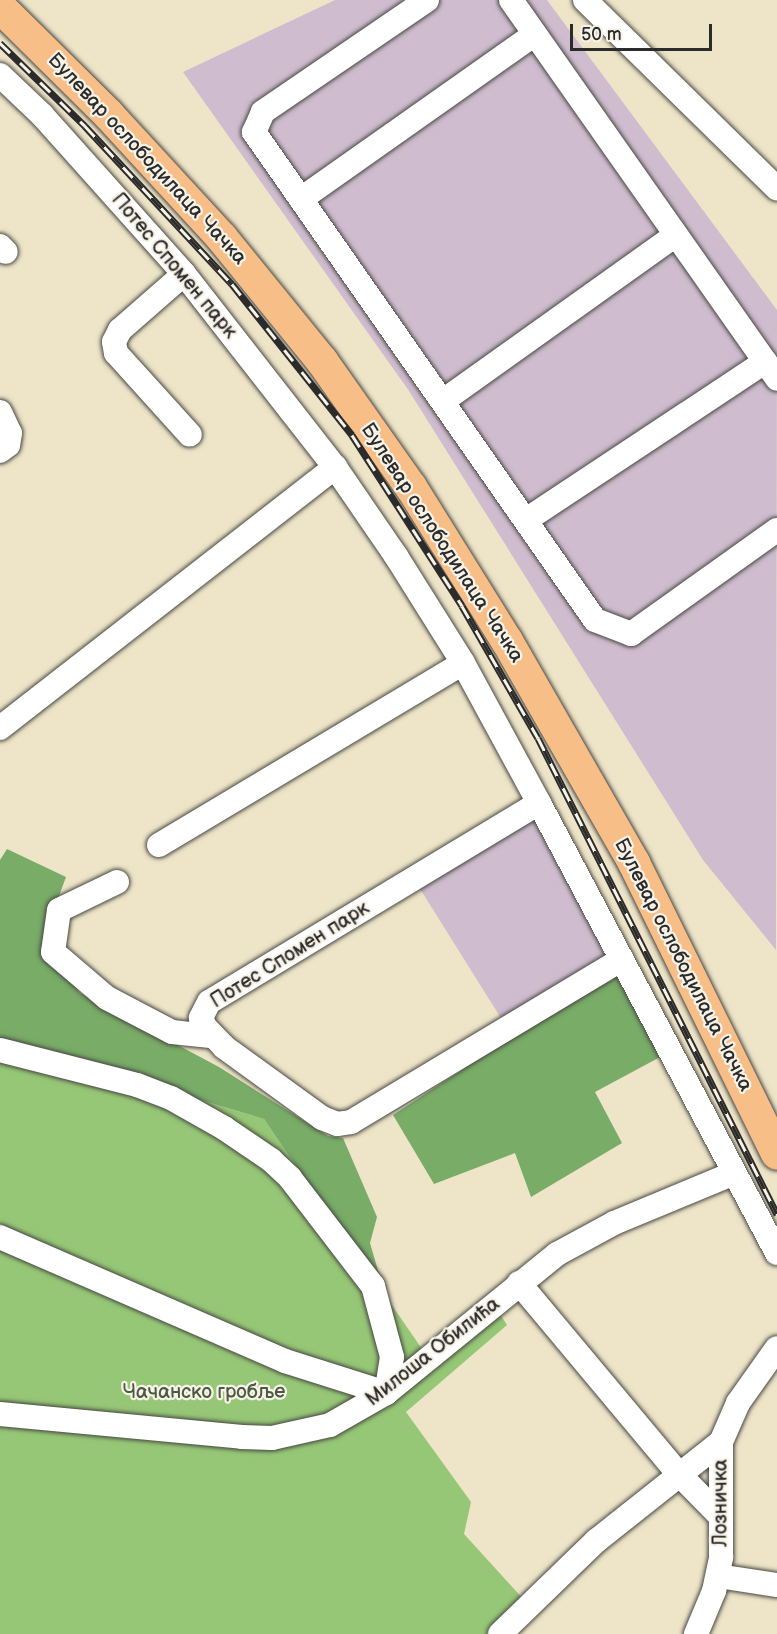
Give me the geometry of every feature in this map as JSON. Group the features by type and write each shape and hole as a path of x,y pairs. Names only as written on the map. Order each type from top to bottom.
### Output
{"main road":[{"name":"Булевар ослободилаца Чачка","path":"0,8 117,123 235,252 316,353 411,487 507,641 634,863 777,1154"}],"street":[{"path":"427,0 263,112 254,132 595,620 632,634 777,530"},
{"path":"511,0 771,370 526,520"},
{"path":"585,0 777,189"},
{"path":"301,199 534,34"},
{"name":"Потес Спомен парк","path":"0,75 42,116 184,274 335,467 463,663 622,958 732,1174"},
{"path":"443,401 676,235"},
{"path":"184,274 120,330 114,342 116,353 190,435"},
{"path":"0,412 10,433 8,445 0,451"},
{"path":"0,728 335,467"},
{"path":"159,845 463,663"},
{"name":"Потес Спомен парк","path":"539,802 209,1002 201,1018 212,1036 322,1118 337,1124 351,1122 622,958"},
{"path":"117,882 59,910 53,952 107,998 172,1032 212,1036"},
{"path":"0,1050 137,1085 171,1098 224,1128 270,1160 290,1178 373,1286 392,1357 386,1393 285,1361 0,1237"},
{"path":"732,1174 777,1253"},
{"name":"Милоша Обилића","path":"0,1414 272,1438 330,1425 386,1393 519,1283 581,1239 732,1174"},
{"path":"519,1283 678,1473 720,1516"},
{"name":"Лозничка","path":"696,1634 718,1576 722,1442 738,1402 777,1348"},
{"path":"500,1634 560,1574 678,1473 722,1442"},
{"path":"718,1576 777,1585"}],"shaded area":[{"path":"335,0 547,0 777,310 776,950 703,860 409,391 183,72"},
{"path":"522,819 537,821 612,955 504,1023 417,884"}],"green space":[{"path":"7,849 66,877 42,942 80,993 219,1067 328,1136 343,1138 377,1217 370,1243 386,1298 264,1119 0,1040 0,860"},
{"path":"615,970 662,1056 595,1092 622,1143 531,1197 515,1153 434,1184 393,1115"},
{"name":"Чачанско гробље","path":"0,1040 264,1119 433,1365 500,1314 507,1325 406,1412 471,1502 464,1534 525,1601 493,1634 0,1634"}],"railway":[{"path":"0,43 85,126 232,284 352,435 462,606 538,738 777,1214"}]}
